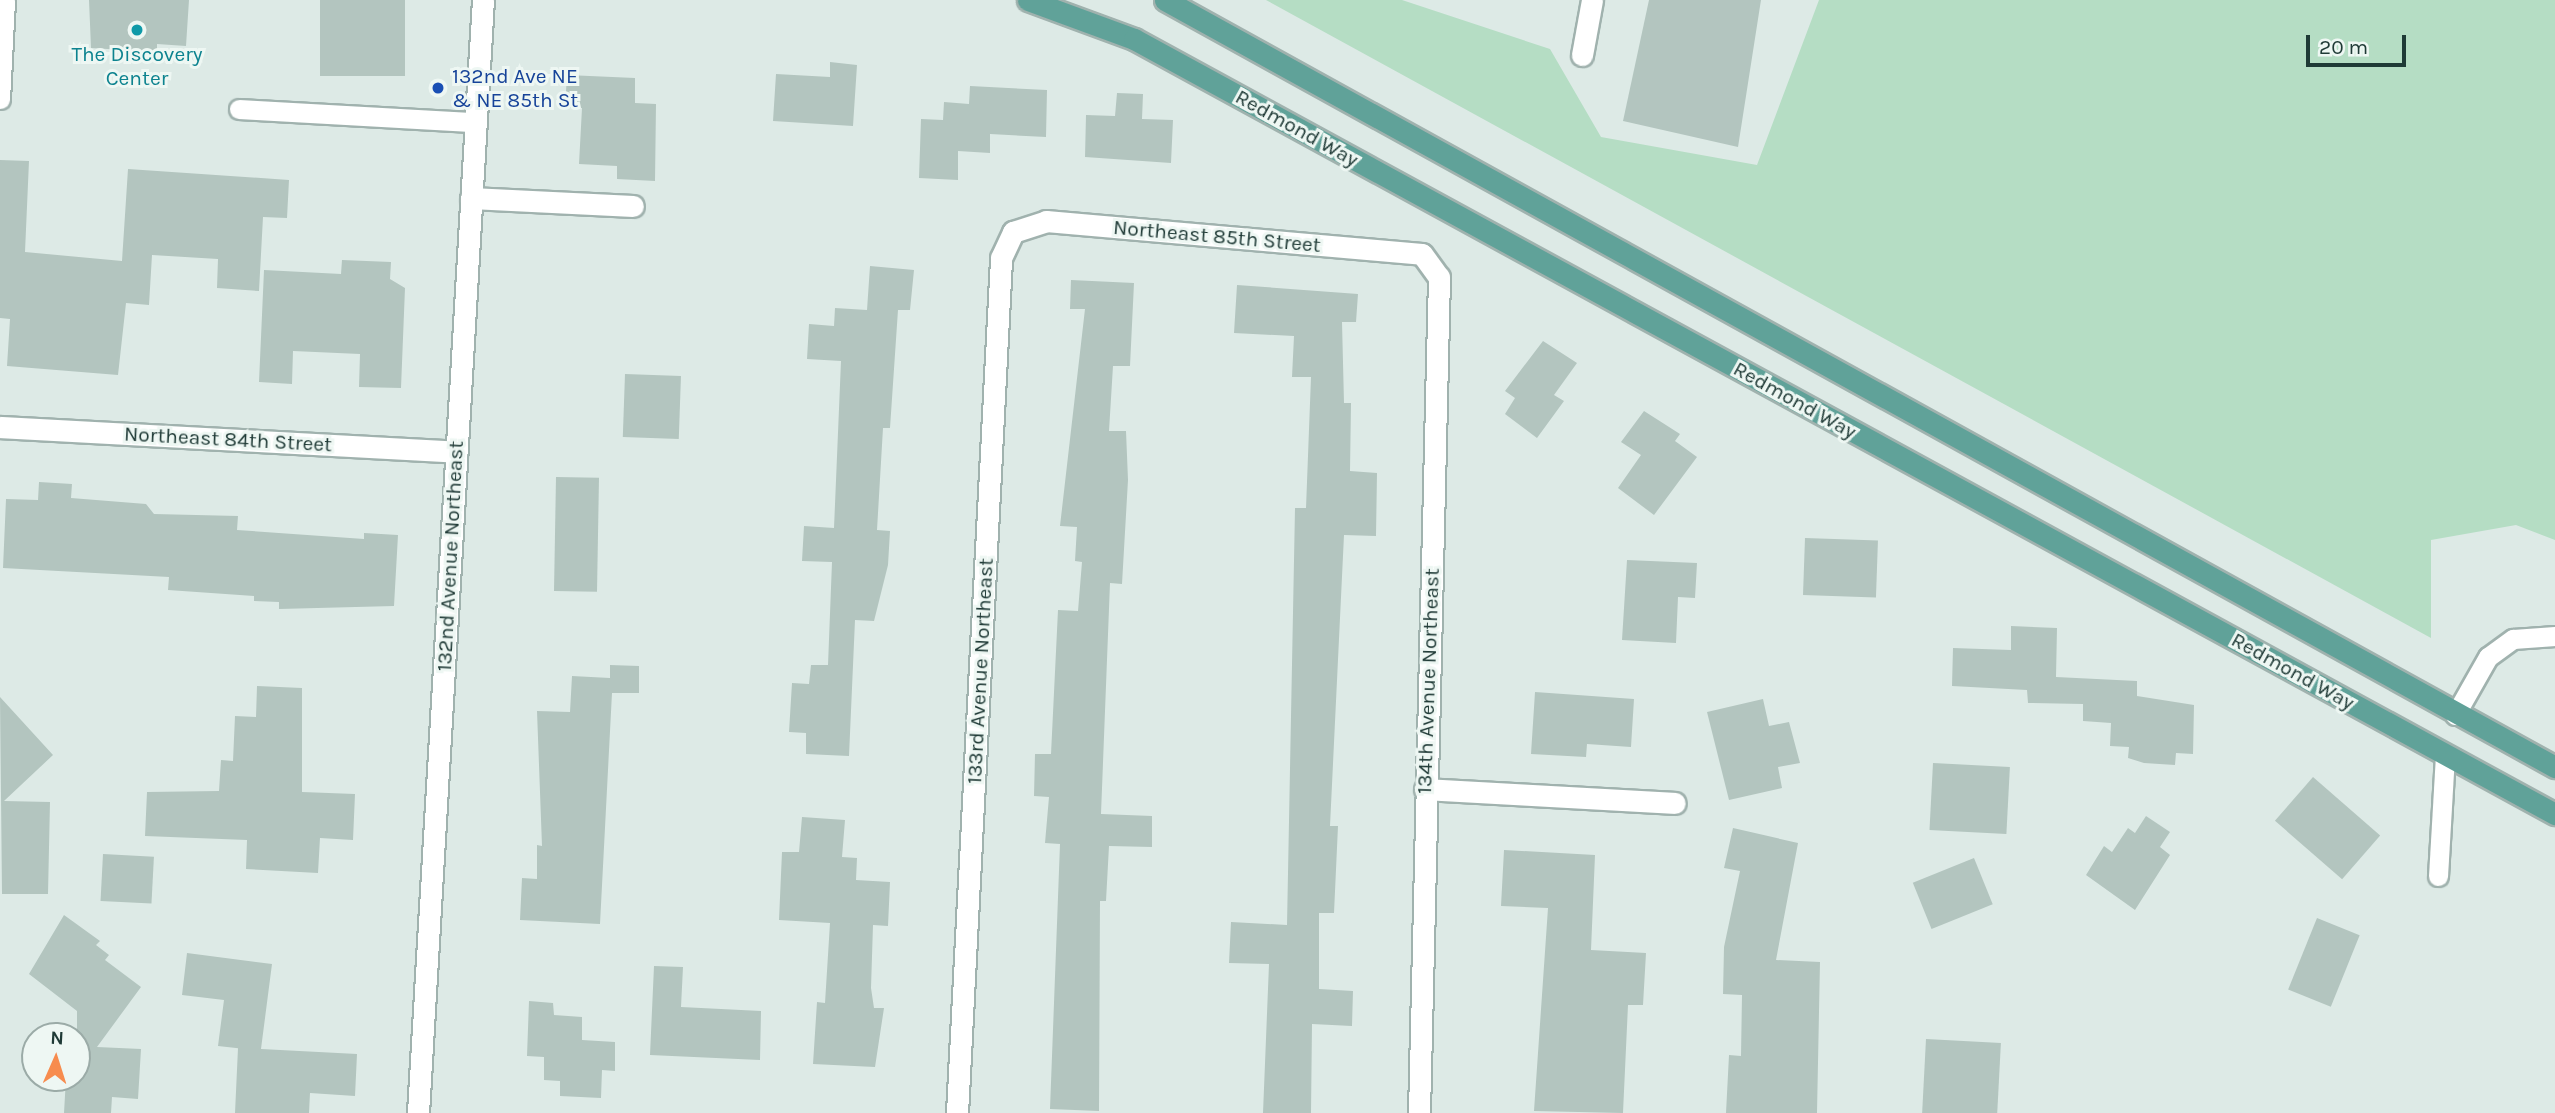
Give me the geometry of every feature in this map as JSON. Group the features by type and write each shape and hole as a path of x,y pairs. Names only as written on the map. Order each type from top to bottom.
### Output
{"main road":[{"name":"Redmond Way","path":"1028,0 1134,39 2555,814"},
{"name":"Redmond Way","path":"1165,0 2455,715 2555,767"}],"street":[{"name":"132nd Avenue Northeast","path":"418,1113 483,0"},
{"path":"1582,55 1592,0"},
{"path":"471,198 633,206"},
{"name":"Northeast 85th Street","path":"1013,232 1046,221 1422,254"},
{"name":"133rd Avenue Northeast","path":"957,1113 1001,258 1013,232"},
{"name":"134th Avenue Northeast","path":"1419,1113 1424,789 1439,277 1422,254"},
{"name":"Northeast 84th Street","path":"0,427 456,452"},
{"path":"1424,789 1675,803"}],"lane":[{"path":"0,99 5,0"},
{"path":"239,109 475,122"},
{"path":"2455,715 2488,657 2514,639 2555,636"},
{"path":"2438,876 2445,755"}],"green space":[{"path":"1266,0 1402,0 1550,49 1601,137 1757,165 1819,0 2555,0 2555,540 2516,525 2431,540 2431,638"}],"building":[{"name":"The Discovery Center","path":"89,0 189,0 186,46 157,44 157,52 91,48"},
{"path":"320,0 405,0 405,76 320,76"},
{"path":"1649,0 1761,0 1738,147 1623,121"},
{"path":"830,62 857,65 853,126 773,121 776,74 830,77"},
{"path":"567,75 635,78 635,103 656,104 655,181 617,179 617,166 579,164 582,108 565,108"},
{"path":"970,86 1047,90 1046,137 990,134 990,153 958,151 958,180 919,178 921,119 943,120 944,102 969,104"},
{"path":"1117,93 1143,94 1142,119 1173,120 1171,163 1085,157 1086,115 1115,116"},
{"path":"0,160 29,161 25,252 122,261 128,169 289,180 287,218 263,217 259,291 217,288 218,259 152,255 149,305 126,303 118,375 7,366 10,319 0,318"},
{"path":"342,260 391,262 390,279 405,288 401,388 359,387 360,354 293,351 292,384 259,382 264,270 341,274"},
{"path":"870,266 914,270 910,310 898,310 890,428 883,428 877,530 890,531 888,565 874,621 855,620 849,756 806,754 806,733 789,732 792,683 809,684 811,665 828,665 832,562 802,561 804,526 834,528 841,361 807,359 809,324 834,326 835,308 867,310"},
{"path":"1071,280 1134,283 1130,366 1113,366 1109,431 1126,431 1128,480 1122,584 1110,583 1101,814 1152,816 1152,847 1109,846 1106,901 1100,901 1099,1111 1050,1109 1060,844 1045,843 1049,797 1034,796 1035,754 1051,754 1058,610 1078,611 1082,562 1075,561 1077,527 1060,526 1085,309 1070,309"},
{"path":"1237,285 1358,294 1356,322 1342,322 1344,403 1351,403 1350,471 1377,473 1376,536 1344,535 1330,826 1338,826 1334,913 1319,913 1319,989 1353,991 1352,1026 1312,1024 1311,1113 1263,1113 1269,964 1229,963 1231,922 1287,925 1295,508 1306,508 1311,377 1292,377 1294,336 1234,333"},
{"path":"1543,341 1577,363 1554,395 1564,401 1537,438 1505,414 1515,398 1505,391"},
{"path":"625,374 681,376 679,439 623,437"},
{"path":"1644,411 1680,434 1675,441 1697,457 1654,515 1618,488 1641,455 1621,442"},
{"path":"556,477 599,478 597,592 554,591"},
{"path":"39,482 72,484 71,498 146,504 154,514 238,516 237,530 364,539 364,533 398,535 394,606 279,609 279,602 254,601 254,596 168,590 169,577 3,568 6,499 38,500"},
{"path":"1805,538 1878,541 1876,598 1803,595"},
{"path":"1627,560 1697,563 1695,598 1678,597 1676,643 1622,640"},
{"path":"2011,626 2057,628 2056,677 2137,681 2137,696 2194,705 2193,754 2176,753 2175,765 2144,763 2128,758 2129,747 2110,746 2111,723 2083,721 2083,704 2028,703 2027,690 1952,686 1953,648 2011,650"},
{"path":"610,665 639,666 639,693 612,693 600,924 520,920 522,878 537,879 537,845 542,846 537,711 570,712 572,676 610,678"},
{"path":"257,686 302,688 302,792 355,794 353,840 320,838 318,873 246,869 247,840 145,836 147,792 219,791 221,760 233,761 235,716 256,717"},
{"path":"1535,692 1634,699 1631,747 1587,744 1586,757 1531,754"},
{"path":"0,697 53,755 4,801 50,802 48,894 2,894"},
{"path":"1763,699 1769,726 1789,722 1800,763 1778,767 1782,788 1729,800 1707,712"},
{"path":"1933,763 2010,767 2006,834 1929,830"},
{"path":"2313,777 2380,835 2342,879 2275,821"},
{"path":"2146,816 2170,832 2160,847 2170,855 2135,910 2086,875 2104,846 2112,852 2128,828 2135,833"},
{"path":"802,817 845,820 842,857 857,858 856,880 890,882 888,926 873,925 871,988 874,1008 884,1008 875,1067 813,1064 817,1002 825,1003 830,923 779,920 782,852 799,852"},
{"path":"1733,828 1798,843 1776,960 1820,962 1817,1113 1726,1113 1729,1055 1741,1056 1742,995 1723,994 1724,947 1740,871 1724,868"},
{"path":"1504,850 1595,855 1591,950 1646,953 1643,1005 1628,1005 1623,1113 1534,1111 1548,908 1501,906"},
{"path":"103,854 154,857 151,904 101,901"},
{"path":"1974,858 1993,904 1932,929 1913,883"},
{"path":"64,915 100,941 96,945 109,955 105,960 141,987 97,1047 141,1049 138,1099 112,1097 111,1113 64,1113 65,1092 91,1092 91,1022 77,1022 77,1011 29,974"},
{"path":"2317,918 2360,935 2331,1007 2288,989"},
{"path":"187,953 272,964 261,1049 357,1054 355,1096 310,1093 309,1113 235,1113 238,1048 218,1046 224,1000 182,995"},
{"path":"654,966 683,967 681,1007 761,1011 760,1060 650,1055"},
{"path":"529,1001 553,1003 554,1015 582,1017 582,1040 615,1042 615,1071 602,1070 601,1098 560,1096 560,1081 544,1080 544,1057 527,1056"},
{"path":"1926,1039 2001,1043 1997,1113 1922,1113"}],"place":[{"name":"The Discovery Center","path":"137,30"},
{"name":"132nd Ave NE & NE 85th St","path":"438,88"}]}
